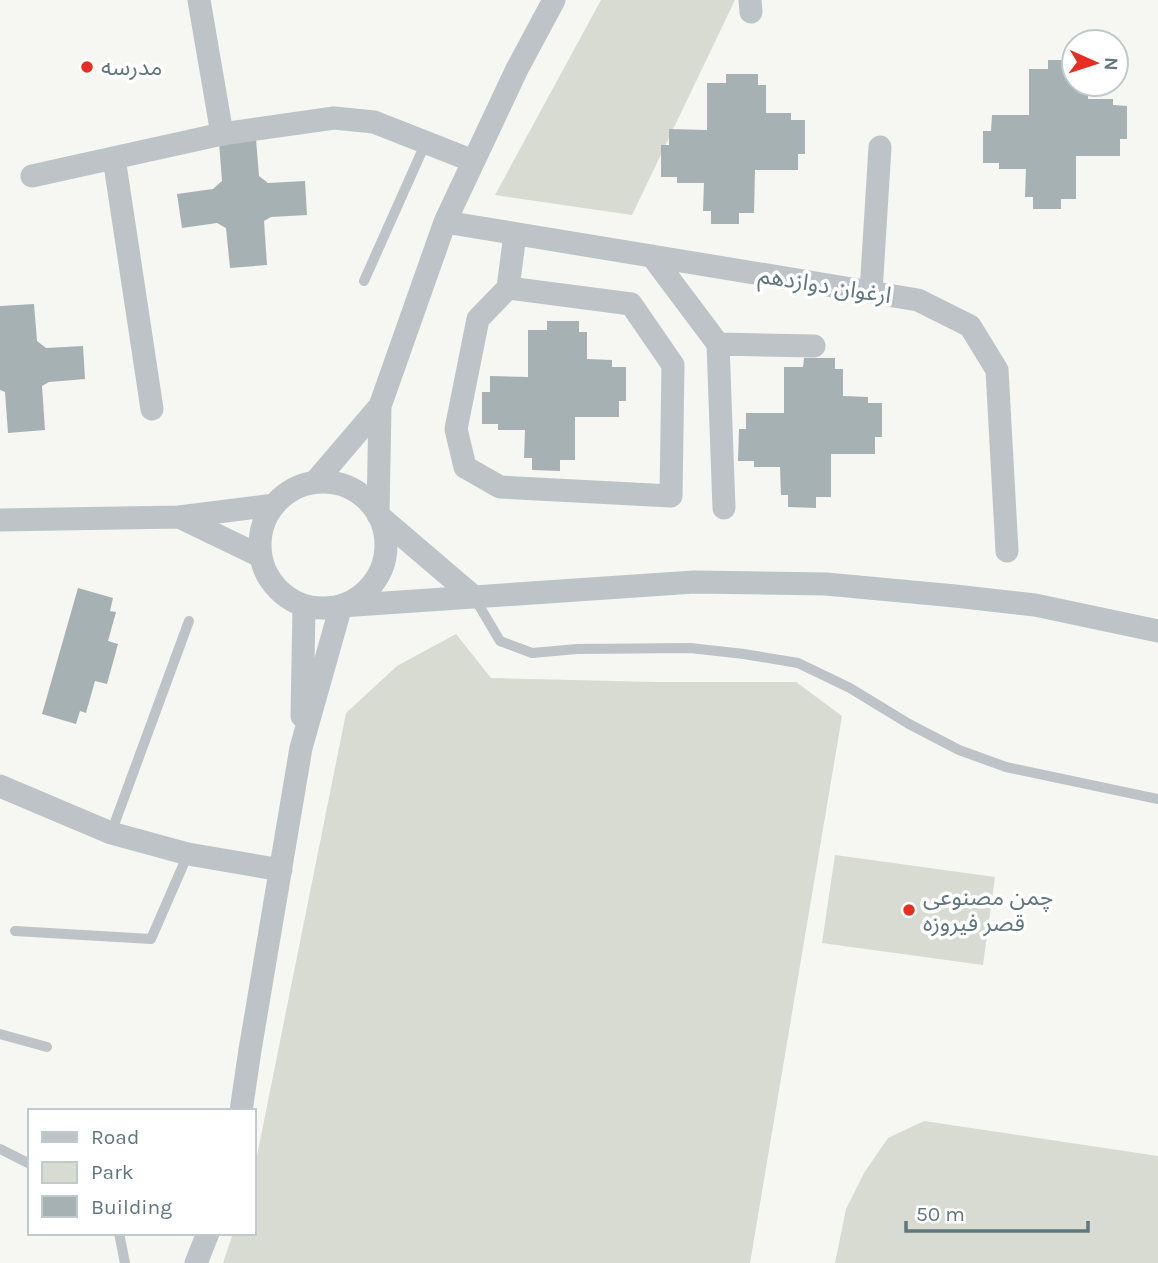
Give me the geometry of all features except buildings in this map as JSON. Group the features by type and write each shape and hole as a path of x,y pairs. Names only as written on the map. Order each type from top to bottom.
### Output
{"street":[{"path":"199,0 222,134"},
{"path":"241,1109 301,748 341,606 358,598 372,586 381,570 386,552 385,533 379,515 380,406 445,222 517,69 554,0"},
{"path":"32,176 222,134 334,118 374,122 473,161"},
{"path":"872,292 880,147"},
{"path":"114,158 152,410"},
{"name":"ارغوان دوازدهم","path":"445,222 918,300 970,327 997,370 1007,551"},
{"path":"509,288 631,304 673,365 671,496 500,487 465,467 456,429 478,319 509,288 515,234"},
{"path":"652,256 718,344 724,508"},
{"path":"718,344 814,345"},
{"path":"315,482 380,406"},
{"path":"474,597 352,489 334,483 315,482 299,486 285,494 265,520 260,538 260,556 274,587 288,599 303,606 322,609 694,582 826,584 1035,606 1158,631"},
{"path":"0,520 179,517 274,505"},
{"path":"179,517 260,556"},
{"path":"301,748 303,606"},
{"path":"0,786 111,833 188,854 281,870"},
{"path":"197,1263 207,1235"}],"lane":[{"path":"364,281 426,142"},
{"path":"474,597 500,641 532,653 577,649 690,648 798,663 849,688 908,724 959,750 1006,767 1158,799"},
{"path":"111,833 189,621"},
{"path":"15,931 151,939 188,854"},
{"path":"0,1034 47,1047"},
{"path":"0,1149 28,1163"},
{"path":"119,1235 125,1263"}],"green space":[{"path":"601,0 735,0 632,215 495,195"},
{"path":"456,634 491,678 796,682 842,716 750,1263 223,1263 232,1235 256,1235 256,1161 346,713 397,666"},
{"name":"چمن مصنوعی قصر فیروزه","path":"835,855 995,877 983,965 822,943"},
{"path":"924,1121 1158,1156 1158,1263 835,1263 846,1209 864,1173 888,1138"}],"place":[{"name":"مدرسه","path":"87,67"},
{"name":"چمن مصنوعی قصر فیروزه","path":"909,910"}]}
